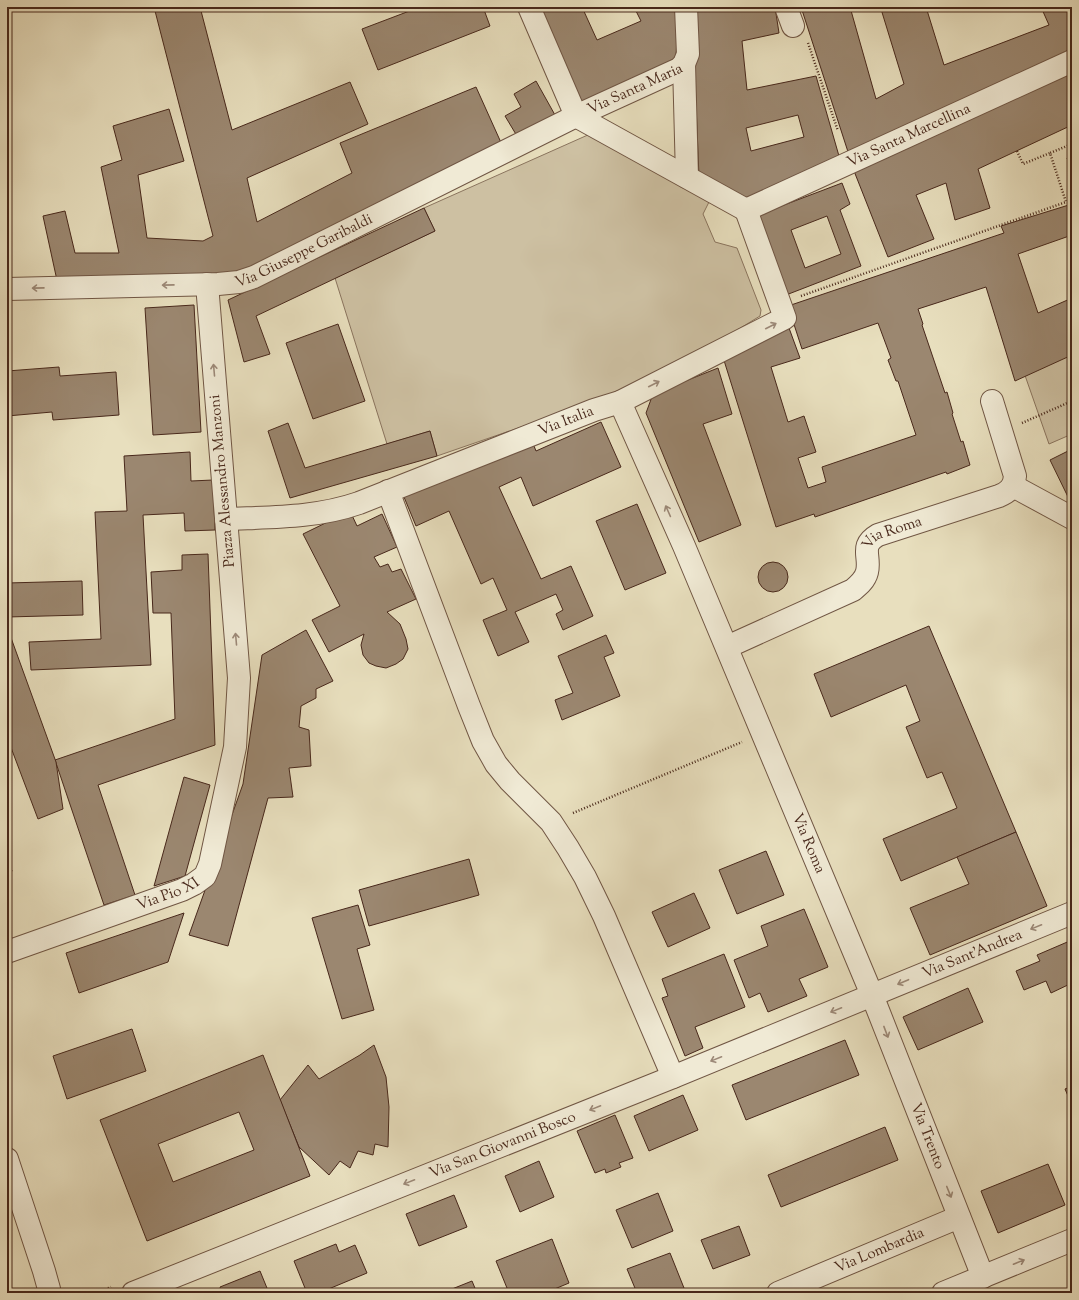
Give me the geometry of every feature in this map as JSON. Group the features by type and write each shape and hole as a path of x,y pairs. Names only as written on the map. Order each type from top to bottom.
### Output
{"street":[{"path":"529,7 576,116 746,210"},
{"name":"Via Santa Maria","path":"576,116 674,72 684,64 688,54 686,7"},
{"name":"Via Santa Marcellina","path":"746,210 1072,61"},
{"path":"684,64 687,178"},
{"name":"Via Giuseppe Garibaldi","path":"7,289 239,282 268,272 576,116"},
{"name":"Via Italia","path":"226,519 302,515 320,513 351,506 594,410 620,402 785,318 746,210"},
{"name":"Piazza Alessandro Manzoni","path":"207,284 239,678"},
{"name":"Via Roma","path":"620,402 727,647 872,995"},
{"path":"992,402 1014,469 1015,476 1013,486 1072,518"},
{"name":"Via Roma","path":"727,647 854,590 860,585 867,573 867,547 873,538 878,535 999,496 1010,490 1013,486"},
{"path":"388,491 468,706 483,741 505,775 551,822 585,877 598,902 673,1077"},
{"name":"Via Pio XI","path":"7,952 182,890 205,876 210,864 235,747 239,678"},
{"name":"Via Sant'Andrea","path":"872,995 1072,913"},
{"name":"Via San Giovanni Bosco","path":"133,1293 673,1077 872,995"},
{"name":"Via Trento","path":"872,995 983,1277"},
{"path":"7,1159 44,1271 49,1288 48,1293"},
{"name":"Via Lombardia","path":"778,1293 814,1286 959,1217"},
{"path":"943,1293 1072,1240"}],"path":[{"path":"790,16 802,24 838,131"},
{"path":"1016,151 1023,164 1072,144"},
{"path":"780,304 1066,202 1050,153"},
{"path":"1002,433 1072,400"},
{"path":"551,822 762,733"}],"shaded area":[{"path":"590,134 710,200 703,214 715,242 737,248 761,310 760,316 685,362 617,394 437,456 430,431 387,444 335,278 435,231 424,208"},
{"path":"1072,345 1072,434 1049,444 1021,364"}],"building":[{"path":"154,7 200,7 232,130 350,82 368,124 247,178 257,222 352,173 340,143 476,87 503,147 260,270 58,285 43,216 65,211 75,253 119,253 101,167 122,160 113,126 169,109 184,161 138,175 147,238 203,241 213,236"},
{"path":"420,7 483,7 490,26 378,70 362,29"},
{"path":"533,7 582,7 597,40 641,21 634,7 678,7 676,60 578,104"},
{"path":"692,7 775,7 779,33 742,41 747,90 816,76 841,163 746,202 699,177","holes":["798,115 804,137 751,151 746,128"]},
{"path":"801,7 850,7 876,99 904,84 881,9 889,7 926,7 944,65 1049,25 1041,7 1065,7 1071,21 1072,20 1072,56 850,158"},
{"path":"1072,70 1072,125 978,169 990,208 955,220 946,183 916,195 934,239 888,257 854,171"},
{"path":"536,81 555,115 517,136 505,116 521,107 514,94"},
{"path":"1072,157 1072,173 1067,158"},
{"path":"842,183 850,204 840,210 861,266 786,295 755,216","holes":["827,216 841,254 805,268 791,230"]},
{"path":"1072,204 1072,235 1018,254 1038,313 1072,298 1072,355 1015,381 986,287 918,309 945,393 947,392 961,442 963,441 970,465 947,474 946,472 815,517 814,514 776,527 722,354 789,328 800,358 771,367 788,422 804,416 816,452 798,458 808,488 826,482 822,467 916,435 898,381 896,381 888,360 891,358 878,323 802,349 788,306 1004,233 1001,226"},
{"path":"424,208 435,231 256,316 270,354 244,362 228,300"},
{"path":"194,305 201,432 153,435 145,308"},
{"path":"338,324 365,401 313,419 286,343"},
{"path":"59,367 60,376 116,372 119,415 53,420 52,412 7,416 7,371"},
{"path":"718,368 732,414 703,424 741,525 699,542 646,413 653,394"},
{"path":"601,422 621,467 533,506 521,477 499,487 541,579 571,566 593,616 563,630 556,614 563,610 556,594 515,612 529,642 498,656 483,620 507,610 493,578 481,584 449,511 416,526 404,497 532,441 536,451"},
{"path":"288,423 305,468 430,431 437,456 290,498 268,431"},
{"path":"1072,449 1072,498 1069,499 1050,460"},
{"path":"190,452 191,481 213,480 215,530 185,531 184,513 143,515 151,665 31,670 29,642 101,639 95,512 127,511 124,456"},
{"path":"637,504 666,573 625,590 596,521"},
{"path":"350,511 357,526 382,514 397,547 374,557 380,567 388,564 392,572 401,569 416,599 387,612 400,624 408,649 403,659 386,668 369,663 363,655 361,645 364,634 329,652 312,620 340,606 303,534"},
{"path":"208,554 215,745 98,785 135,895 104,905 55,760 175,719 171,613 153,613 151,572 182,570 182,555"},
{"path":"773,562 783,567 788,577 783,587 773,592 763,587 758,577 763,567"},
{"path":"82,581 83,615 7,617 7,583"},
{"path":"929,626 1016,832 901,881 883,839 957,808 942,772 927,778 906,727 920,721 906,685 831,717 814,674"},
{"path":"306,630 333,681 316,689 316,698 301,706 299,727 309,730 311,766 289,768 293,797 268,798 228,946 189,935 243,784 262,655"},
{"path":"10,635 56,762 63,809 38,819 7,737 7,636"},
{"path":"606,635 614,653 604,657 620,696 562,720 555,700 573,693 558,656"},
{"path":"184,777 210,785 185,876 154,886"},
{"path":"1016,832 1047,906 930,955 910,908 969,884 957,857"},
{"path":"766,851 784,895 737,914 719,870"},
{"path":"469,859 479,895 369,926 359,890"},
{"path":"7,868 12,870 7,889"},
{"path":"694,893 710,928 668,947 652,912"},
{"path":"358,905 370,945 357,949 374,1010 342,1019 312,918"},
{"path":"804,909 828,967 799,979 807,996 768,1012 760,993 749,998 734,960 768,946 761,926"},
{"path":"184,913 168,962 79,993 66,953"},
{"path":"1072,940 1072,983 1051,993 1046,981 1024,990 1016,971 1040,961 1037,955"},
{"path":"724,954 745,1007 695,1027 703,1048 685,1056 662,998 668,996 662,979"},
{"path":"968,988 983,1022 918,1050 903,1017"},
{"path":"132,1029 146,1071 67,1099 53,1056"},
{"path":"845,1040 859,1075 746,1120 732,1085"},
{"path":"374,1045 386,1077 389,1107 388,1147 375,1144 373,1155 358,1151 350,1168 340,1161 329,1175 299,1147 280,1100 308,1065 319,1079"},
{"path":"263,1055 310,1176 147,1241 100,1120","holes":["239,1112 254,1150 173,1182 158,1144"]},
{"path":"1072,1086 1072,1105 1065,1089"},
{"path":"683,1095 698,1130 649,1151 634,1116"},
{"path":"615,1115 633,1158 619,1163 621,1167 606,1173 605,1169 595,1173 577,1131"},
{"path":"885,1127 898,1160 781,1207 768,1175"},
{"path":"539,1161 554,1197 520,1212 505,1176"},
{"path":"1048,1164 1065,1205 998,1233 981,1191"},
{"path":"658,1193 673,1231 632,1248 616,1210"},
{"path":"454,1195 467,1227 419,1246 406,1214"},
{"path":"739,1226 750,1255 713,1269 701,1240"},
{"path":"552,1239 569,1283 545,1293 509,1293 496,1261"},
{"path":"336,1244 339,1252 355,1245 367,1273 319,1293 307,1293 294,1261"},
{"path":"670,1253 686,1293 637,1293 627,1269"},
{"path":"260,1271 269,1293 222,1293 220,1287"},
{"path":"472,1281 477,1293 442,1293"}]}
